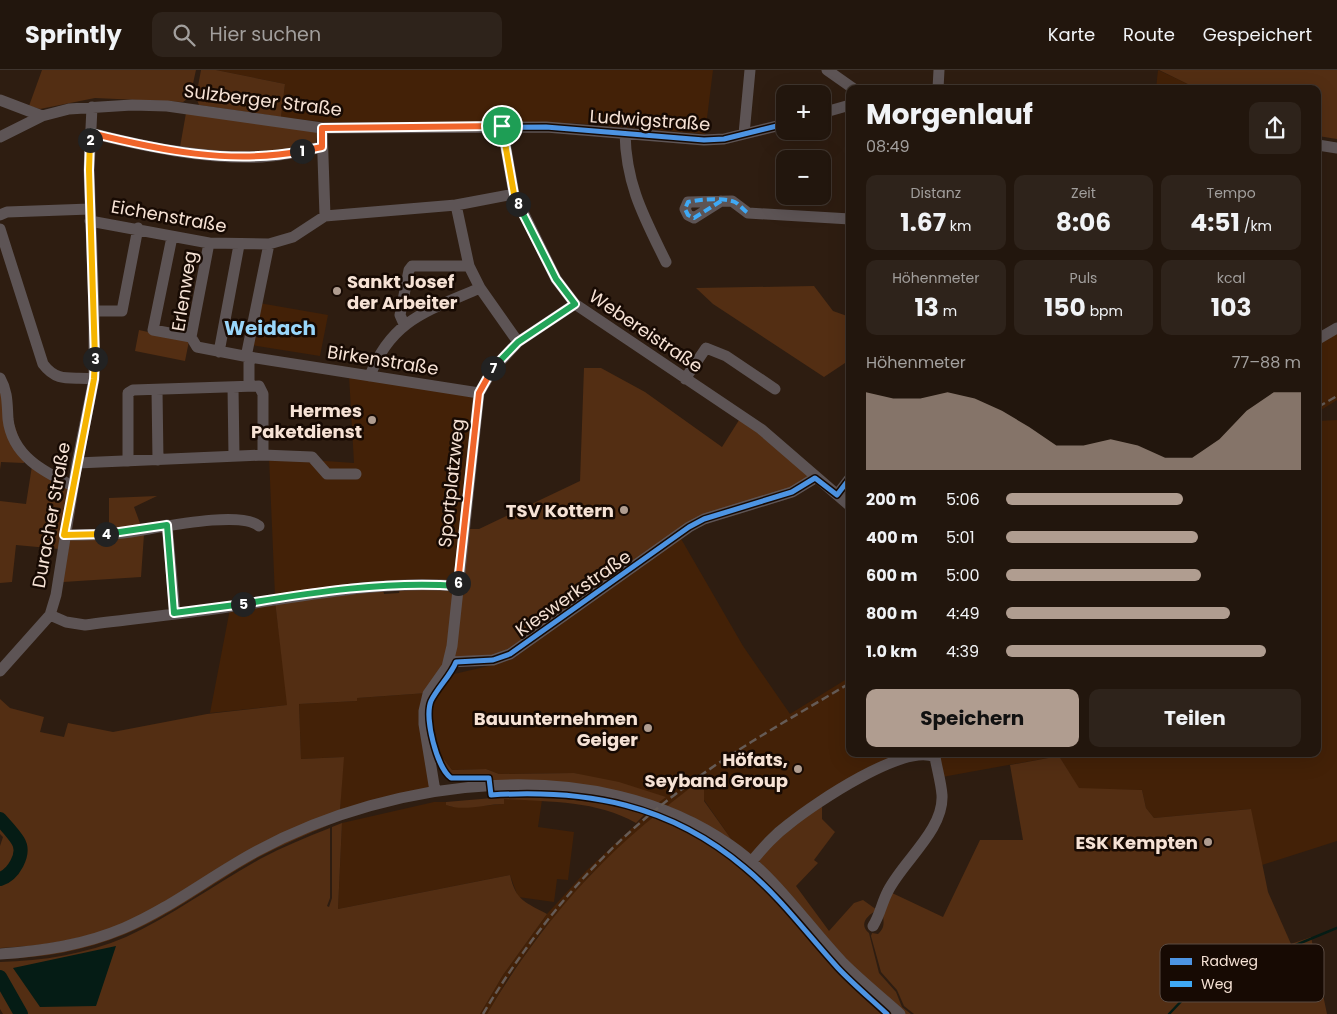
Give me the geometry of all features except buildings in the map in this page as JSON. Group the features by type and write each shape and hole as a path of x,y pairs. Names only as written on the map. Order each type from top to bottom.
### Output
{"street":[{"path":"744,134 750,70"},
{"path":"827,70 848,85"},
{"path":"938,85 939,70"},
{"path":"0,100 42,116"},
{"name":"Sulzberger Straße","path":"0,137 42,116 92,107 132,105 167,106 322,128 502,126 571,128"},
{"path":"831,110 846,106"},
{"name":"Duracher Straße","path":"0,672 50,615 56,595 76,463 94,379 94,311 90,215 92,107"},
{"name":"Webereistraße","path":"502,126 514,194 556,279 575,304 761,429 815,478 846,503"},
{"name":"Ludwigstraße","path":"571,128 704,140 744,134 776,126"},
{"path":"322,128 325,216"},
{"path":"91,133 135,144 211,156 263,157 322,147"},
{"path":"625,133 625,149 633,193 666,262"},
{"path":"1321,145 1337,148"},
{"name":"Eichenstraße","path":"0,215 7,212 90,215 172,237 209,243 239,245 270,244 293,237 325,216 456,206 514,194"},
{"path":"721,201 732,201 748,213 846,219"},
{"path":"456,206 469,266 480,288 518,342"},
{"path":"94,311 122,311 138,228"},
{"path":"0,229 43,364 50,374 58,378 94,379"},
{"name":"Birkenstraße","path":"172,237 153,330 192,341 219,352 479,393"},
{"name":"Erlenweg","path":"192,341 209,243"},
{"path":"249,386 247,357 270,244"},
{"path":"219,352 239,245"},
{"path":"404,324 400,315 408,270 412,266 417,264 469,266"},
{"path":"370,376 374,365 404,324 419,314 480,288"},
{"name":"Sportplatzweg","path":"435,791 424,724 424,711 428,694 449,662 479,393 493,368 518,342 575,304"},
{"path":"1321,337 1337,328"},
{"path":"685,379 706,348 726,356 775,389"},
{"path":"0,378 5,386 9,422 16,443 41,470 73,486"},
{"path":"128,461 129,391 259,386 262,394 263,455"},
{"path":"233,387 234,456"},
{"path":"157,390 158,460"},
{"path":"76,463 263,455 312,457 327,474 356,474"},
{"name":"Kieswerkstraße","path":"449,662 493,660 510,654 689,527 704,519 792,492 815,478"},
{"path":"837,495 846,483"},
{"path":"64,535 123,533 167,525 248,520 259,526"},
{"path":"167,525 174,613"},
{"path":"50,615 66,622 85,625 337,590 420,584 458,586"},
{"path":"751,862 772,838 789,823 888,762 906,757"},
{"path":"873,926 881,913 887,891 924,840 940,812 942,796 934,757"},
{"path":"0,954 42,951 90,940 125,928 280,839 341,815 435,791 490,786 552,786 617,796 672,812 730,845 751,862 844,964 900,1014"}],"shaded area":[{"path":"42,70 196,70 190,97 183,102 95,98 40,109 29,106"},
{"path":"201,70 216,70 285,84 281,117 199,105 196,97"},
{"path":"216,70 713,70 705,134 573,123 323,122 281,117 285,84"},
{"path":"1158,70 1188,84 1188,85 1156,85"},
{"path":"1159,70 1337,70 1337,139 1321,136 1321,85 1190,85"},
{"path":"186,113 318,131 316,143 310,146 261,151 229,151 180,147"},
{"path":"814,286 833,311 846,316 846,363 824,377 713,304 696,288"},
{"path":"259,303 328,315 320,356 251,345"},
{"path":"139,330 189,341 185,361 135,351"},
{"path":"1337,332 1337,400 1321,410 1321,340"},
{"name":"TSV Kottern","path":"584,368 601,368 645,392 722,447 741,417 812,477 790,490 702,517 527,639 492,657 452,658 466,529 479,529 580,481"},
{"path":"349,375 476,396 456,583 421,579 336,587 275,596 269,457 354,463"},
{"path":"0,381 25,457 24,463 1,462 0,470"},
{"path":"1337,420 1337,841 1262,865 1250,809 1154,818 1146,808 1142,790 1079,789 1060,757 1321,757 1321,421"},
{"path":"32,466 68,487 59,549 16,545 12,582 0,583 0,501 26,504"},
{"path":"157,496 134,507 141,526 109,530 109,498"},
{"path":"144,534 141,577 63,582 70,539"},
{"path":"680,537 743,646 790,714 846,679 846,757 895,757 887,759 753,856 734,843 704,800 703,778 641,828 591,874 541,932 508,978 487,1014 480,1014 503,975 547,914 587,870 665,797 574,773 499,774 486,769 452,770 440,754 433,724 433,707 436,695 454,674 512,659"},
{"path":"400,588 455,589 446,662 427,693 357,698 357,701 299,704 301,759 344,757 340,811 264,842 156,907 122,924 107,930 62,941 0,948 0,846 3,837 0,834 0,699 10,708 44,717 40,732 64,737 68,723 113,732 207,714 287,705 275,601 383,589 384,594 399,593"},
{"path":"275,601 288,705 210,713 230,609"},
{"path":"427,693 430,789 340,811 343,757 301,759 299,704 357,701 357,698"},
{"path":"440,754 452,770 486,769 499,774 574,773 619,782 666,797 657,804 491,781 491,777 459,776 446,771"},
{"path":"936,757 1053,757 942,777"},
{"path":"1060,757 1079,788 1142,790 1146,808 1154,818 1251,809 1268,892 1291,944 1160,944 1160,1002 1324,1002 1324,1000 1327,1014 914,1014 904,1006 897,990 881,972 871,936 872,933 878,934 882,929 884,924 883,912 890,892 943,917 980,840 1023,840 1010,765"},
{"path":"704,777 704,801 734,843 691,816 667,806"},
{"path":"527,795 595,802 646,813 636,823 621,815 605,810 555,802 504,799 504,804 475,807 460,808 446,805 446,802"},
{"path":"504,799 542,800 538,827 574,832 568,880 557,879 554,902 518,897 510,875 338,909 342,823 434,802 446,802 447,805 452,807 470,807 503,804"},
{"path":"822,805 822,819 835,832 814,860 818,863 796,886 829,931 854,903 863,900 877,910 870,914 864,926 869,933 879,973 896,992 902,1007 911,1014 905,1014 846,961 758,860 773,840"},
{"path":"656,815 684,826 734,860 777,902 838,970 885,1014 487,1014 522,959 562,907 607,859"},
{"path":"342,823 338,909 510,875 512,884 522,900 547,914 503,975 480,1014 3,1014 0,1009 0,962 64,956 126,937 160,919 260,859 330,828 330,898 327,906 329,907 332,898 332,827"},
{"path":"329,825 259,857 158,918 123,935 63,953 0,959 90,943 257,854 303,833"},
{"path":"1311,937 1312,944 1291,944"},
{"path":"116,946 96,1006 40,1007 13,968"}],"waterway":[{"path":"0,819 12,832 20,846 19,858 14,869 0,879"},
{"path":"1298,944 1337,928"},
{"path":"0,977 21,1014"},
{"path":"1169,1014 1180,1002"}],"railway":[{"path":"1321,405 1337,396"},
{"path":"483,1014 523,952 569,894 620,841 677,793 719,763 846,685"}],"marked path":[{"path":"721,201 694,218 688,215 685,209 688,202 722,199 738,204 748,213"}],"cycle path":[{"path":"322,128 546,127 704,140 724,139 776,126"},
{"path":"846,483 837,495 815,478 792,492 704,519 689,527 510,654 493,660 456,662 431,701 429,719 437,754 446,773 451,778 489,778 491,795 560,795 626,805 657,815 687,829 716,846 758,879 838,968 887,1014"}],"place":[{"name":"Sankt Josef der Arbeiter","path":"337,291"},
{"name":"Hermes Paketdienst","path":"372,420"},
{"name":"TSV Kottern","path":"624,510"},
{"name":"Bauunternehmen Geiger","path":"648,728"},
{"name":"Höfats, Seyband Group","path":"798,769"},
{"name":"ESK Kempten","path":"1208,842"}],"district":[{"name":"Weidach","path":"270,328"}],"route":[{"path":"502,126 514,194 526,223 556,279 575,304 518,342 493,368 479,393 467,489 458,586 420,584 337,590 229,607 174,613 167,525 123,533 64,535 76,463 94,379 95,347 89,170 91,133 135,144 211,156 263,157 322,147 322,128 502,126"}]}
